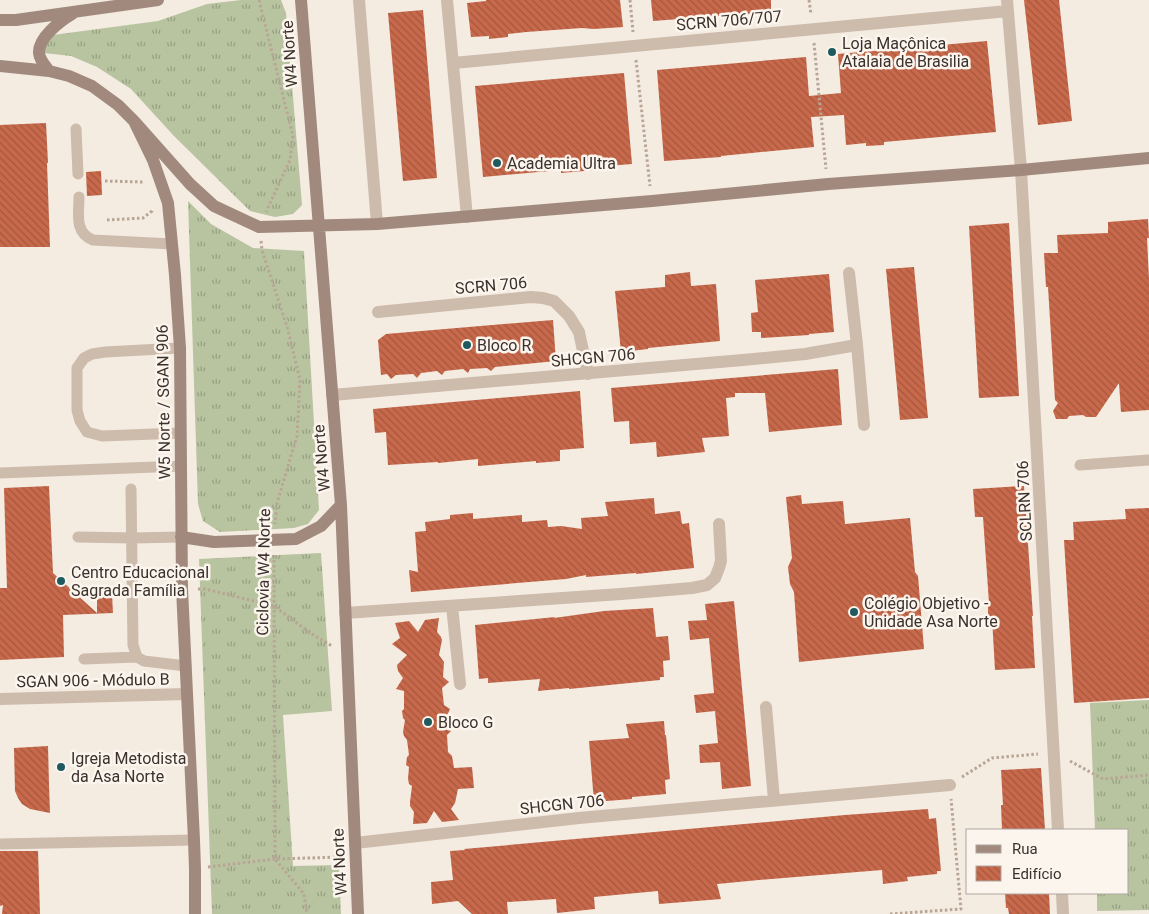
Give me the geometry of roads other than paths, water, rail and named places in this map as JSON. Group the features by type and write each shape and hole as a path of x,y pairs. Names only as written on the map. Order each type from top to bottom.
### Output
{"main road":[{"path":"0,20 16,20 158,0"},
{"name":"W4 Norte","path":"301,0 341,505 358,914"},
{"path":"49,71 41,61 39,54 44,38 61,20 76,11"},
{"name":"W5 Norte / SGAN 906","path":"0,66 49,71 69,76 92,86 118,105 134,121 153,160 168,203 180,348 182,589 194,840 194,914"},
{"path":"134,121 190,184 214,206 258,227 377,224 1149,158"},
{"path":"181,537 214,542 296,539 321,526 341,505"}],"street":[{"path":"360,0 377,224"},
{"path":"447,0 467,217"},
{"name":"SCRN 706/707","path":"453,63 812,29 1007,5 1022,170"},
{"name":"SCLRN 706","path":"1022,170 1058,829"},
{"path":"849,273 864,425"},
{"name":"SCRN 706","path":"378,312 531,297 543,298 560,306 579,332 588,374"},
{"name":"SHCGN 706","path":"332,395 805,354 857,345"},
{"path":"345,613 692,588 707,585 715,578 719,568 719,524"},
{"path":"452,606 460,684"},
{"name":"SGAN 906 - Módulo B","path":"0,699 187,694"},
{"path":"766,707 774,800"},
{"name":"SHCGN 706","path":"355,843 579,818 950,785"},
{"path":"1062,894 1063,914"}],"lane":[{"path":"76,129 78,174"},
{"path":"79,197 81,232 86,237 93,240 172,244"},
{"path":"180,348 92,354 84,358 77,368 76,392 80,421 87,432 102,436 180,433"},
{"path":"1080,465 1149,460"},
{"path":"0,473 181,466"},
{"path":"131,489 133,645 137,656 144,661 186,666"},
{"path":"78,537 181,537"},
{"path":"84,659 137,656"},
{"path":"0,844 194,840"}],"place":[{"name":"Loja Maçônica Atalaia de Brasilia","path":"832,52"},
{"name":"Academia Ultra","path":"497,163"},
{"name":"Bloco R","path":"467,345"},
{"name":"Centro Educacional Sagrada Família","path":"61,581"},
{"name":"Colégio Objetivo - Unidade Asa Norte","path":"854,612"},
{"name":"Bloco G","path":"428,722"},
{"name":"Igreja Metodista da Asa Norte","path":"61,767"}]}
